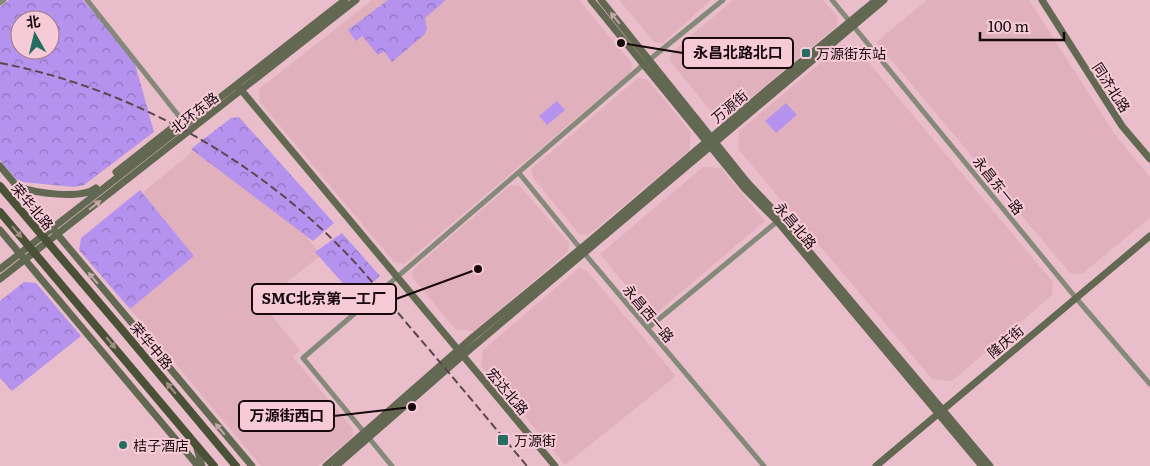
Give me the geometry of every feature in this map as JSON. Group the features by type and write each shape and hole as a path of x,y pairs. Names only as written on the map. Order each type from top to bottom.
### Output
{"main road":[{"name":"荣华北路","path":"0,186 44,239"},
{"name":"荣华北路","path":"0,212 32,249"},
{"name":"荣华中路","path":"44,239 236,466"},
{"path":"32,249 214,466"}],"street":[{"path":"0,3 4,0"},
{"path":"87,0 182,120"},
{"name":"北环东路","path":"44,239 57,235 345,0"},
{"name":"北环东路","path":"44,239 51,228 194,118 239,88 356,0"},
{"name":"永昌北路","path":"591,0 647,63 711,141 745,189 779,220 940,412 982,466"},
{"name":"永昌北路","path":"601,0 647,63"},
{"path":"392,466 303,358 723,0"},
{"name":"永昌东一路","path":"832,0 1076,298 1150,384"},
{"name":"万源街","path":"852,24 876,0"},
{"name":"万源街","path":"326,466 366,435 711,141 852,24 884,0"},
{"name":"同济北路","path":"1042,0 1122,126 1150,159"},
{"name":"宏达北路","path":"239,88 555,466"},
{"path":"17,186 30,191 82,194 91,192 182,120 194,118"},
{"path":"0,166 252,466"},
{"name":"永昌西一路","path":"519,173 582,251 764,466"},
{"path":"648,328 779,220"},
{"path":"0,230 198,466"},
{"name":"隆庆街","path":"876,466 1150,236"},
{"path":"0,279 25,260 32,249 44,239"},
{"path":"0,269 20,253 32,249"},
{"path":"113,302 119,326"},
{"name":"永昌北路","path":"940,412 990,466"},
{"name":"万源街","path":"336,466 366,435"},
{"path":"196,445 202,466"}],"shaded area":[{"path":"372,0 579,0 632,63 631,72 404,264 394,262 260,102 259,89"},
{"path":"619,0 711,0 663,43 654,42"},
{"path":"733,0 823,0 838,17 837,26 731,114 713,114 670,61 671,53"},
{"path":"927,0 1029,0 1116,136 1150,177 1150,218 1082,274 1070,273 876,42"},
{"path":"842,45 854,45 1053,282 1052,295 952,381 932,379 738,149 739,131"},
{"path":"638,78 647,79 691,132 689,151 588,235 579,234 533,178 531,169"},
{"path":"193,151 247,187 306,236 321,255 261,303 300,350 293,357 353,429 352,437 318,466 261,466 130,309 194,256 142,193"},
{"path":"703,167 721,168 765,221 652,317 600,254"},
{"path":"511,185 520,186 569,243 568,252 474,331 455,329 412,277 413,269"},
{"path":"579,268 586,270 676,376 565,465 500,386 481,367 483,350"}],"green space":[{"path":"9,0 83,0 134,60 154,132 84,185 74,187 22,182 16,179 0,160 0,7"},
{"path":"388,0 446,0 425,18 427,29 424,35 392,62 384,51 378,55 362,36 356,41 348,30"},
{"path":"557,101 565,110 547,125 539,116"},
{"path":"786,103 797,115 776,133 765,121"},
{"path":"239,117 334,223 313,241 191,149 231,118"},
{"path":"140,190 194,256 130,309 79,250 81,238"},
{"path":"342,233 380,276 356,298 315,252"},
{"path":"24,282 36,283 81,336 12,391 0,378 0,301"}],"railway":[{"path":"0,63 48,74 96,90 142,109 187,132 230,158 271,187 310,219 346,253 527,466"}],"place":[{"name":"永昌北路北口","path":"621,43"},
{"name":"万源街东站","path":"806,53"},
{"name":"SMC北京第一工厂","path":"478,269"},
{"name":"万源街西口","path":"412,407"},
{"name":"万源街","path":"503,440"},
{"name":"桔子酒店","path":"123,445"}]}
